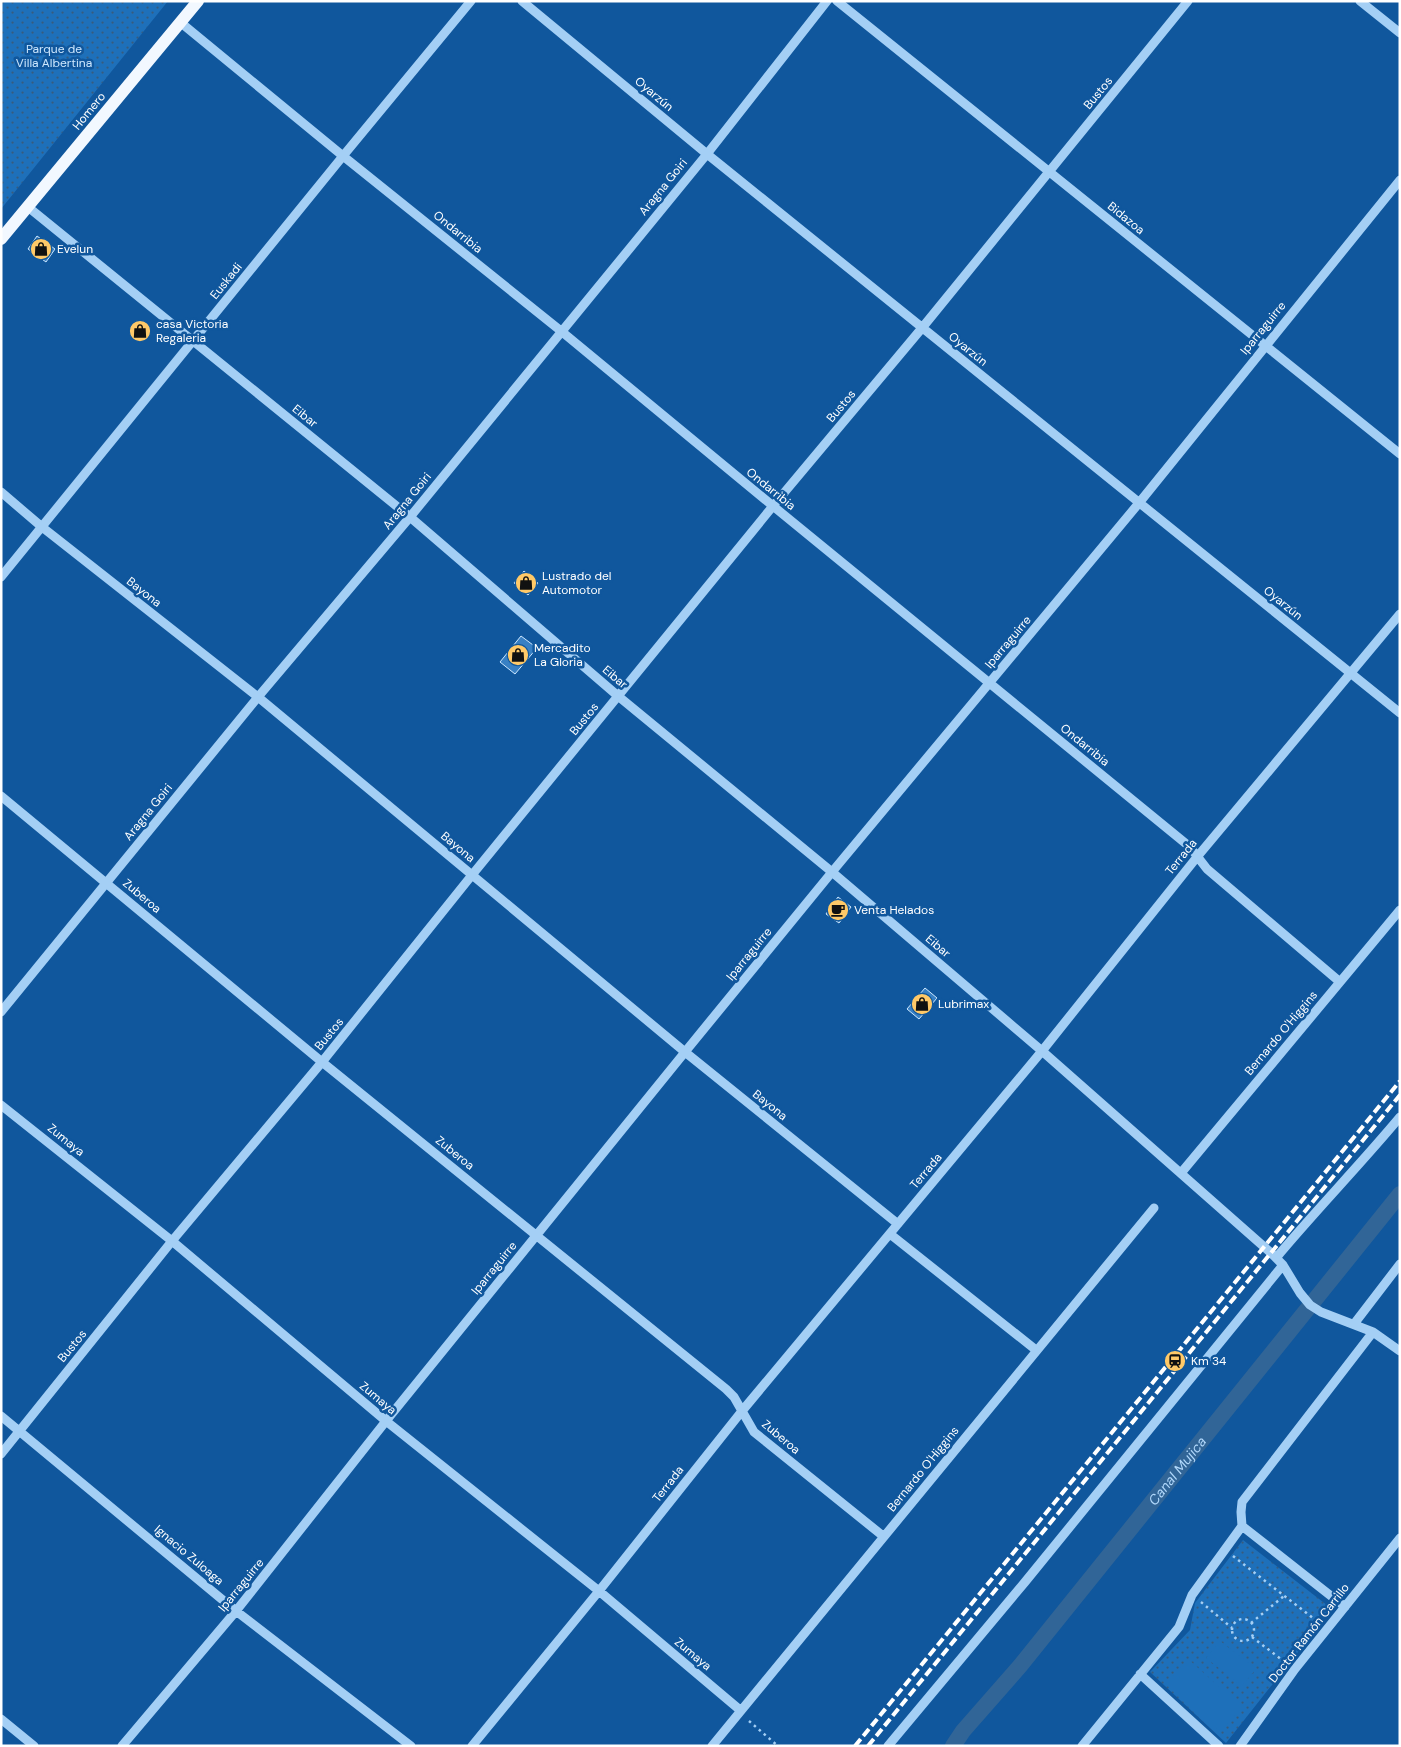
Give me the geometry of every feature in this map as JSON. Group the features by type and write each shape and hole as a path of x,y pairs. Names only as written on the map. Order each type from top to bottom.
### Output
{"main road":[{"name":"Homero","path":"1,239 198,1"}],"street":[{"name":"Euskadi","path":"1,577 343,156 472,1"},
{"name":"Oyarzún","path":"522,1 707,154 1400,714"},
{"name":"Aragna Goiri","path":"1,1012 258,697 410,517 707,154 827,1"},
{"name":"Bidazoa","path":"837,1 1400,454"},
{"name":"Bustos","path":"1,1454 172,1241 322,1062 773,506 922,328 1188,1"},
{"path":"1360,1 1400,33"},
{"name":"Ondarribia","path":"180,22 561,331 1190,847 1207,869 1340,982"},
{"name":"Iparraguirre","path":"122,1746 236,1611 386,1421 685,1052 1139,503 1400,180"},
{"name":"Eibar","path":"28,207 410,517 618,696 832,872 1042,1050 1276,1258 1283,1265 1300,1293 1310,1305 1321,1312 1354,1324"},
{"name":"Bayona","path":"1,492 258,697 685,1052 898,1224"},
{"name":"Terrada","path":"472,1746 599,1591 742,1411 1042,1050 1197,857 1400,614"},
{"name":"Zuberoa","path":"1,796 322,1062 726,1389 734,1397 754,1432 883,1536"},
{"name":"Bernardo O'Higgins","path":"1181,1173 1400,910"},
{"name":"Zumaya","path":"1,1105 172,1241 386,1421 599,1591 740,1710"},
{"path":"1276,1258 1400,1117"},
{"name":"Bernardo O'Higgins","path":"712,1746 1154,1208"},
{"path":"890,1234 1036,1350"},
{"path":"1400,1264 1354,1324 1373,1332 1400,1351"},
{"path":"888,1746 1283,1265"},
{"path":"1082,1746 1178,1627 1192,1595 1242,1526 1240,1512 1242,1502 1373,1332"},
{"name":"Ignacio Zuloaga","path":"1,1416 236,1611 412,1746"},
{"path":"1242,1526 1345,1608"},
{"name":"Doctor Ramón Carrillo","path":"1240,1746 1295,1669 1400,1538"},
{"path":"1140,1674 1219,1746"},
{"path":"1,1719 34,1746"}],"path":[{"path":"1226,1550 1327,1629"},
{"path":"1192,1595 1232,1628 1234,1635 1239,1640 1246,1641 1252,1637 1254,1630 1251,1623 1245,1620 1238,1620 1232,1628"},
{"path":"1251,1623 1284,1596"},
{"path":"1252,1637 1295,1669"},
{"path":"740,1710 751,1723 778,1746"}],"green space":[{"name":"Parque de Villa Albertina","path":"1,1 168,1 1,209"},
{"path":"1243,1540 1332,1609 1226,1743 1150,1672 1190,1630 1195,1603"},
{"path":"1220,1641 1256,1669 1242,1686 1206,1658"},
{"path":"1188,1659 1242,1707 1220,1732 1166,1684"}],"building":[{"name":"Evelun","path":"37,236 55,249 46,262 28,249"},
{"name":"Lustrado del Automotor","path":"524,571 538,583 528,595 514,583"},
{"name":"Mercadito La Gloria","path":"521,636 537,648 515,674 500,662"},
{"name":"Venta Helados","path":"838,897 851,907 839,923 826,914"},
{"name":"Lubrimax","path":"925,988 937,998 919,1019 907,1009"}],"waterway":[{"name":"Canal Mujica","path":"953,1746 963,1731 1020,1666 1400,1194"}],"railway":[{"path":"855,1746 1400,1081"},
{"path":"868,1746 1400,1095"}],"place":[{"name":"Evelun","path":"41,249"},
{"name":"casa Victoria Regaleria","path":"140,331"},
{"name":"Lustrado del Automotor","path":"526,583"},
{"name":"Mercadito La Gloria","path":"518,655"},
{"name":"Venta Helados","path":"838,910"},
{"name":"Lubrimax","path":"922,1004"},
{"name":"Km 34","path":"1175,1361"}]}
